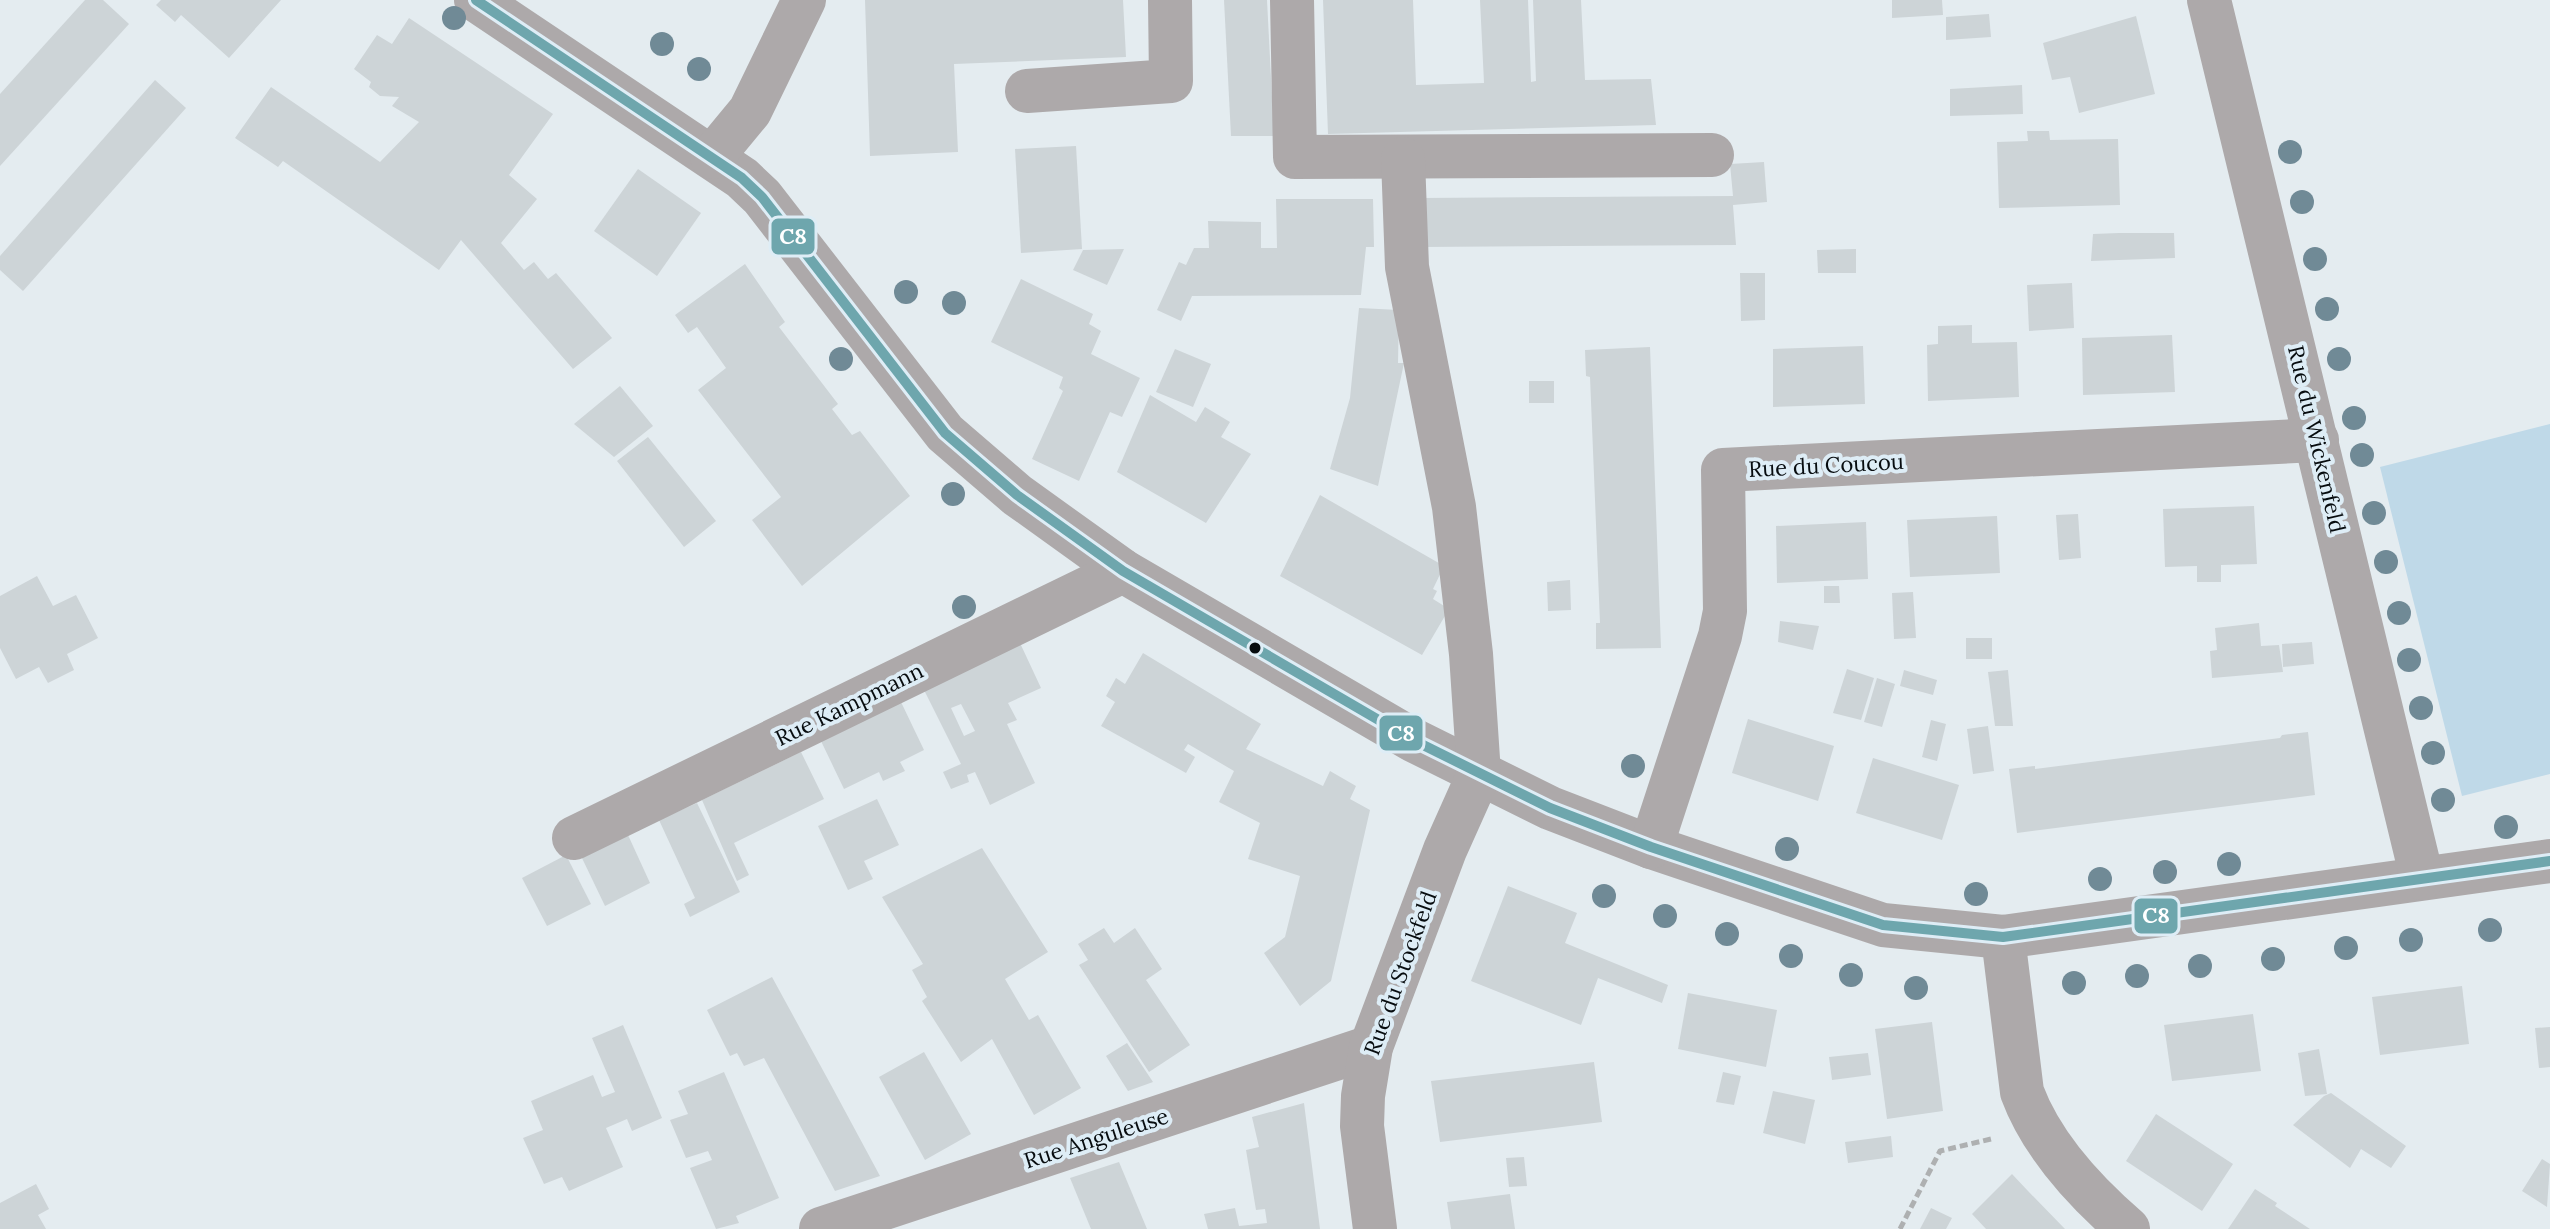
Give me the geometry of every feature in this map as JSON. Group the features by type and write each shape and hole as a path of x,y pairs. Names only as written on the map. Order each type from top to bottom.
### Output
{"street":[{"path":"476,0 742,178 762,197 945,433 1017,495 1123,571 1413,740 1550,808 1651,847 1883,925 2003,937 2550,861"},
{"path":"712,157 750,111 804,0"},
{"path":"1027,91 1171,81 1170,0"},
{"path":"1292,0 1295,157 1403,159 1712,155"},
{"name":"Rue du Wickenfeld","path":"2209,0 2422,878"},
{"path":"1403,159 1407,267 1454,507 1471,654 1479,774"},
{"name":"Rue du Coucou","path":"1651,847 1723,623 1723,470 2317,440"},
{"name":"Rue Kampmann","path":"574,838 1123,571"},
{"name":"Rue du Stockfeld","path":"1375,1229 1362,1126 1363,1096 1371,1047 1445,850 1479,774"},
{"path":"2003,937 2022,1092 2039,1128 2065,1165 2128,1229"},
{"name":"Rue Anguleuse","path":"821,1229 1371,1047"}],"path":[{"path":"1900,1229 1940,1151 2039,1128"}],"shaded area":[{"path":"2550,424 2550,774 2462,796 2380,467"}],"building":[{"path":"85,0 103,0 129,24 0,166 0,94"},
{"path":"161,0 281,0 229,58 181,15 175,22 156,5"},
{"path":"865,0 1123,0 1126,57 954,64 958,152 870,156"},
{"path":"1224,0 1267,0 1274,136 1231,136"},
{"path":"1323,0 1413,0 1416,85 1484,83 1480,0 1528,0 1531,82 1536,81 1533,0 1581,0 1585,80 1651,79 1656,125 1328,134"},
{"path":"1892,0 1942,0 1943,15 1892,18"},
{"path":"1989,14 1991,37 1946,40 1946,17"},
{"path":"2136,16 2155,94 2079,113 2070,77 2052,80 2043,43"},
{"path":"409,18 553,114 509,175 537,199 501,243 524,270 534,262 548,279 556,273 612,338 573,369 461,240 439,270 283,161 278,167 235,138 271,87 380,162 419,122 392,106 399,97 380,96 369,87 371,82 354,69 377,35 392,44"},
{"path":"155,80 186,108 23,291 0,270 0,256"},
{"path":"2022,85 2023,114 1950,116 1950,89"},
{"path":"2027,131 2049,131 2050,140 2118,139 2120,205 1999,208 1997,142 2028,141"},
{"path":"1076,146 1082,249 1021,253 1015,149"},
{"path":"1764,162 1767,202 1733,205 1736,245 1421,247 1421,198 1733,196 1730,164"},
{"path":"638,169 701,213 657,276 594,231"},
{"path":"1276,199 1373,199 1374,247 1366,247 1361,295 1192,296 1181,321 1157,310 1179,262 1186,265 1194,248 1209,248 1208,221 1261,222 1261,248 1277,248"},
{"path":"2174,233 2175,258 2091,261 2093,234"},
{"path":"1124,249 1107,285 1073,270 1083,250"},
{"path":"1856,249 1856,273 1818,273 1817,250"},
{"path":"745,264 785,322 779,327 838,404 832,409 852,435 860,431 910,496 802,586 752,520 781,497 698,390 726,368 697,327 688,333 675,315"},
{"path":"1740,273 1765,273 1765,320 1741,321"},
{"path":"1021,279 1093,314 1089,324 1101,331 1091,354 1140,378 1122,417 1110,412 1079,481 1032,459 1063,391 1059,388 1063,377 991,342"},
{"path":"2072,283 2074,328 2029,331 2027,285"},
{"path":"1359,308 1399,310 1398,363 1404,363 1378,486 1330,469 1350,398"},
{"path":"1972,325 1972,343 2017,342 2019,397 1928,401 1927,345 1938,344 1938,326"},
{"path":"2172,335 2175,392 2083,395 2082,338"},
{"path":"1863,346 1865,404 1773,407 1773,349"},
{"path":"1650,347 1661,648 1596,649 1596,623 1600,623 1590,377 1586,376 1585,350"},
{"path":"1175,349 1211,364 1193,407 1156,392"},
{"path":"1529,381 1554,381 1554,403 1529,403"},
{"path":"620,386 653,426 614,457 574,424"},
{"path":"1150,395 1196,422 1205,407 1230,422 1221,437 1251,454 1206,523 1117,472"},
{"path":"648,437 716,521 684,547 617,461"},
{"path":"1320,495 1444,566 1433,589 1437,591 1433,599 1449,609 1422,655 1280,576"},
{"path":"2254,506 2257,564 2221,565 2221,582 2197,582 2197,566 2165,567 2163,509"},
{"path":"2078,514 2081,558 2059,560 2056,515"},
{"path":"1997,516 2000,573 1910,577 1907,520"},
{"path":"1866,522 1868,579 1777,583 1776,526"},
{"path":"37,576 53,606 76,595 98,638 67,654 74,670 48,683 39,667 16,679 0,648 0,596"},
{"path":"1570,580 1571,610 1548,611 1547,582"},
{"path":"1824,586 1839,586 1840,603 1824,603"},
{"path":"1913,592 1916,638 1894,639 1892,593"},
{"path":"1780,621 1819,626 1813,650 1778,642"},
{"path":"2259,623 2261,646 2279,645 2283,672 2212,678 2210,651 2217,650 2215,628"},
{"path":"1966,638 1992,638 1992,659 1966,659"},
{"path":"2312,642 2314,664 2283,667 2282,644"},
{"path":"1020,643 1041,688 1008,703 1017,720 1007,724 1035,783 990,805 975,772 967,775 969,782 951,789 943,772 961,764 924,690","holes":["961,704 975,731 964,736 951,708"]},
{"path":"1143,653 1261,724 1246,749 1323,786 1330,771 1356,786 1350,799 1370,810 1331,981 1300,1006 1264,953 1285,937 1300,876 1248,859 1260,823 1219,802 1234,771 1188,744 1184,750 1195,757 1186,773 1101,726 1115,702 1106,696 1116,678 1125,684"},
{"path":"1847,669 1874,678 1861,720 1833,713"},
{"path":"1904,670 1937,680 1933,695 1900,686"},
{"path":"2008,670 2013,726 1995,726 1988,672"},
{"path":"1877,678 1895,684 1882,727 1864,722"},
{"path":"901,702 924,750 900,762 905,771 883,781 879,772 844,789 821,741"},
{"path":"1748,719 1834,746 1818,801 1732,773"},
{"path":"1931,720 1946,724 1937,761 1922,757"},
{"path":"1988,726 1994,771 1973,774 1967,729"},
{"path":"2308,732 2315,795 2017,833 2009,769 2035,766 2035,769"},
{"path":"801,752 824,799 734,843 749,875 737,881 702,800"},
{"path":"1873,758 1959,785 1942,840 1856,813"},
{"path":"877,799 899,845 864,861 873,879 848,890 818,826"},
{"path":"697,803 740,892 690,917 684,904 695,898 659,820"},
{"path":"628,835 650,883 605,906 581,856"},
{"path":"982,848 1048,952 1005,979 1029,1020 1038,1015 1081,1088 1034,1115 992,1039 961,1062 922,1001 927,997 912,970 923,964 882,897"},
{"path":"566,855 591,904 547,926 522,878"},
{"path":"1508,886 1577,913 1565,943 1668,985 1662,1003 1598,978 1581,1025 1471,981"},
{"path":"1104,928 1114,943 1135,928 1162,969 1146,980 1190,1045 1149,1072 1079,965 1088,960 1078,944"},
{"path":"772,977 880,1176 835,1191 764,1058 744,1066 737,1053 730,1056 707,1010"},
{"path":"2462,986 2469,1044 2380,1055 2372,997"},
{"path":"1688,993 1777,1010 1766,1067 1678,1049"},
{"path":"2253,1014 2261,1071 2172,1081 2164,1025"},
{"path":"1932,1022 1943,1111 1887,1119 1875,1029"},
{"path":"623,1025 662,1118 632,1131 627,1119 606,1128 623,1167 569,1191 562,1177 544,1184 523,1138 543,1130 531,1101 593,1075 602,1097 615,1092 592,1038"},
{"path":"2550,1027 2550,1067 2539,1068 2535,1028"},
{"path":"1127,1043 1153,1082 1128,1091 1106,1056"},
{"path":"2319,1049 2327,1094 2305,1096 2298,1053"},
{"path":"924,1052 971,1134 925,1160 879,1077"},
{"path":"1868,1053 1871,1075 1832,1080 1829,1057"},
{"path":"1594,1062 1602,1122 1440,1142 1431,1081"},
{"path":"724,1072 779,1198 736,1216 739,1223 716,1229 690,1168 712,1160 708,1151 686,1158 670,1120 688,1114 678,1091"},
{"path":"1723,1072 1741,1076 1734,1105 1716,1102"},
{"path":"1773,1091 1815,1100 1805,1144 1763,1133"},
{"path":"2331,1093 2406,1146 2391,1168 2361,1149 2350,1168 2293,1125"},
{"path":"1304,1103 1320,1229 1208,1229 1204,1214 1235,1208 1239,1226 1267,1223 1265,1209 1256,1210 1246,1150 1259,1147 1252,1117"},
{"path":"2156,1114 2233,1164 2202,1211 2126,1161"},
{"path":"1891,1136 1893,1157 1848,1163 1845,1142"},
{"path":"1524,1157 1527,1186 1509,1187 1506,1158"},
{"path":"2542,1159 2550,1164 2547,1207 2522,1191"},
{"path":"1119,1162 1147,1229 1091,1229 1070,1178"},
{"path":"2012,1174 2065,1229 1986,1229 1972,1214"},
{"path":"36,1184 49,1209 38,1215 46,1229 0,1229 0,1203"},
{"path":"2255,1189 2277,1203 2275,1206 2310,1229 2228,1229"},
{"path":"1510,1194 1515,1229 1451,1229 1447,1202"},
{"path":"1931,1208 1952,1218 1946,1229 1920,1229"}],"transit line":[{"name":"C8","path":"476,0 742,178 762,197 945,433 1017,495 1123,571 1413,740 1550,808 1651,847 1883,925 2003,937 2550,861"}]}
